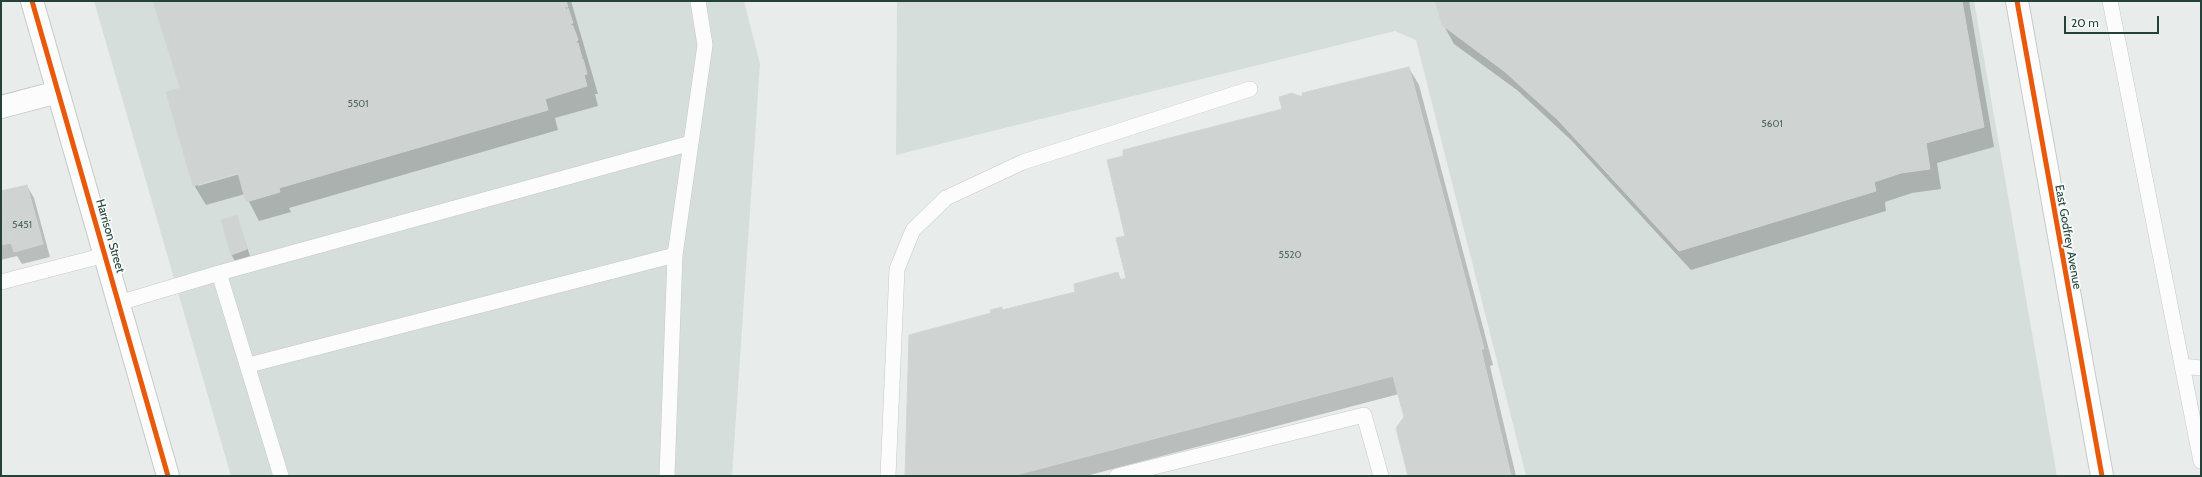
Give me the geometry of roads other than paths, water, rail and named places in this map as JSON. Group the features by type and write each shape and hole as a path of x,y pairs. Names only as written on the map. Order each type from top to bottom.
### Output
{"street":[{"name":"Harrison Street","path":"32,1 168,476"},
{"name":"East Godfrey Avenue","path":"2017,1 2102,476"},
{"path":"1,107 58,92"}],"lane":[{"path":"666,476 675,255 705,45 698,1"},
{"path":"2110,1 2201,462"},
{"path":"888,476 897,269 913,230 946,198 1023,162 1250,89"},
{"path":"119,303 219,273 691,143"},
{"path":"1,282 105,255"},
{"path":"249,365 675,255"},
{"path":"219,273 249,365 281,476"},
{"path":"2182,366 2201,368"},
{"path":"1117,476 1364,415 1381,476"}]}
